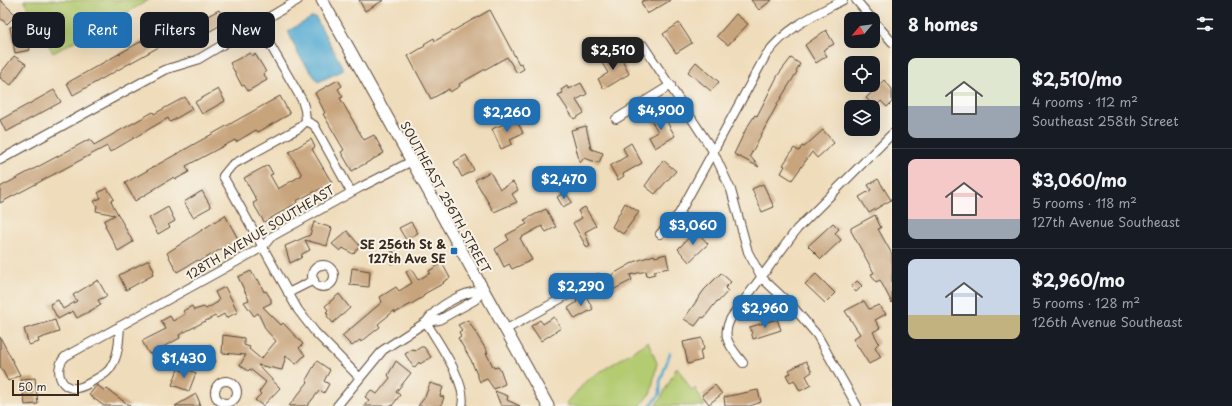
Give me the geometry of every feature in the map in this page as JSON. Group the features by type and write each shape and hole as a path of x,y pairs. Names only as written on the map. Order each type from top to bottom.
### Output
{"main road":[{"name":"SOUTHEAST 256TH STREET","path":"322,0 548,406"}],"street":[{"path":"275,14 298,0"},
{"path":"660,234 679,214 766,55 776,41 815,14 843,0"},
{"path":"856,0 866,12"},
{"path":"880,29 892,42"},
{"path":"643,45 713,151 731,190 748,252 762,278 794,308 817,335 857,406"},
{"path":"0,160 164,70 197,60 217,48"},
{"path":"272,48 302,100 306,110 306,121 299,128 232,166 223,176 298,310 315,332 359,377"},
{"path":"616,119 670,85"},
{"path":"306,121 314,125 351,192"},
{"path":"743,363 728,342 726,328 731,318 797,229 892,134"},
{"name":"128TH AVENUE SOUTHEAST","path":"120,326 118,350 114,364 108,371 83,387 76,388 67,386 61,381 58,370 62,359 120,326 263,247 272,237 351,192 412,161"},
{"path":"505,330 598,278"},
{"path":"288,293 314,280"},
{"path":"337,406 359,377 383,350 426,322 439,320 475,300 483,290"},
{"path":"426,322 454,370 461,387 462,404"}],"green space":[{"path":"24,0 149,0 127,12 73,12 73,42 65,46 65,12 31,12"},
{"path":"50,48 62,48 53,53"},
{"path":"648,342 657,363 651,392 640,406 568,406 567,403 587,380"},
{"path":"677,367 692,391 695,388 705,406 655,406 661,398"}],"water":[{"path":"313,17 316,18 344,70 318,82 298,54 288,31"}],"building":[{"path":"0,0 13,12 12,19 7,24 0,18"},
{"path":"359,0 384,0 365,11"},
{"path":"645,0 671,0 647,14 641,2"},
{"path":"751,0 772,0 759,10"},
{"path":"219,10 220,12 217,12 217,27 209,32 209,15"},
{"path":"490,10 519,64 521,63 524,69 517,73 507,57 459,84 460,86 450,92 449,89 431,99 408,56 425,46 424,44 434,38 435,41"},
{"path":"736,14 748,24 728,45 717,36"},
{"path":"679,23 692,43 676,53 663,34"},
{"path":"10,27 12,27 12,37"},
{"path":"826,30 834,44 823,50 827,56 816,63 805,45"},
{"path":"140,42 140,48 157,48 73,95 67,83 129,48 132,48"},
{"path":"14,48 30,48 30,50 15,53"},
{"path":"250,53 252,56 255,54 262,65 266,72 264,74 267,80 248,91 244,85 242,86 230,63"},
{"path":"617,54 620,58 621,57 629,74 604,89 598,79 608,73 602,63"},
{"path":"14,56 26,64 11,85 0,78 0,74"},
{"path":"791,58 800,64 796,71 797,72 779,101 750,156 759,167 734,154 746,129 755,115 757,116 778,75"},
{"path":"696,62 719,82 711,91 688,72"},
{"path":"338,80 342,86 338,89 343,97 340,98 364,140 374,135 384,153 352,171 341,152 344,150 323,114 325,113 315,93"},
{"path":"884,80 892,89 892,102 887,107 881,101 880,102 880,100 868,100 866,98 872,92 880,92 880,84"},
{"path":"581,83 587,94 576,100 584,113 574,119 558,95 563,93 561,90 567,86 569,89"},
{"path":"218,89 225,101 202,114 195,102"},
{"path":"54,90 61,102 6,132 0,120"},
{"path":"280,96 290,114 258,132 256,130 236,142 235,140 186,166 189,172 176,179 174,177 135,201 125,183"},
{"path":"185,97 192,109 170,122 168,118 110,152 107,146 0,203 0,187 90,139 94,145 153,112 154,114"},
{"path":"662,113 675,136 655,148 649,137 658,132 651,120"},
{"path":"516,119 523,133 510,139 512,144 501,149 492,129"},
{"path":"586,126 591,149 603,153 599,163 584,158 580,163 571,130"},
{"path":"823,130 834,143 817,158 812,152 792,180 781,173 785,166 783,165 794,148 799,151 802,146 804,147"},
{"path":"311,139 315,147 312,149 332,183 296,201 297,203 264,222 253,203 257,201 244,178 268,165 273,174 270,175 278,189 302,175 289,152"},
{"path":"631,143 642,163 623,174 624,176 618,180 610,166 627,156 623,148"},
{"path":"466,155 474,170 462,177 454,162"},
{"path":"663,160 676,171 655,194 645,186"},
{"path":"490,172 500,189 513,182 518,190 512,194 517,202 494,212 475,180"},
{"path":"878,179 891,200 869,213 859,197 871,190 868,185"},
{"path":"763,184 774,207 762,212 752,189"},
{"path":"107,188 114,199 111,201 133,242 118,251 105,226 104,221 115,215 96,211 97,206 94,201 101,198 98,193"},
{"path":"202,191 211,207 193,217 184,202"},
{"path":"565,192 572,202 563,207 557,197"},
{"path":"625,203 639,212 623,234 612,227"},
{"path":"168,207 175,221 168,225 170,227 158,234 149,218"},
{"path":"585,207 596,226 585,232 590,246 587,248 573,223 582,218 578,211"},
{"path":"546,209 556,227 546,232 542,226 520,238 532,260 512,269 509,264 504,267 495,249 509,240 506,235 527,224 524,220"},
{"path":"225,215 238,239 199,262 198,260 177,272 167,253"},
{"path":"875,215 881,228 878,229 892,254 892,303 880,280 876,282 871,274 874,273 851,231 851,228"},
{"path":"314,222 332,228 327,246 305,240 310,250 302,254 301,258 290,263 285,246 310,235"},
{"path":"411,222 418,233 406,240 399,228"},
{"path":"833,223 839,229 835,233 841,240 821,259 808,246"},
{"path":"696,230 708,244 689,262 678,249"},
{"path":"347,231 360,246 353,254 343,248 340,251 332,244"},
{"path":"393,251 398,260 391,264 386,255"},
{"path":"666,254 669,268 654,271 655,274 647,276 646,271 630,275 632,280 605,294 600,285 607,281 606,278 636,261 654,255 655,257"},
{"path":"149,260 154,271 152,272 153,275 126,290 119,275"},
{"path":"442,263 450,278 443,282 444,283 424,294 423,297 413,303 395,313 394,311 378,324 380,327 361,342 360,340 352,346 342,336 382,302 380,297 396,287 399,291 412,283 406,272 411,269 418,280 430,273 429,271"},
{"path":"352,268 370,271 369,287 350,285"},
{"path":"251,271 256,280 258,279 264,292 266,291 271,299 271,303 263,307 281,325 283,323 303,344 299,348 305,355 296,364 286,356 282,370 258,365 280,388 263,406 255,400 261,394 259,392 266,382 250,369 248,371 240,365 246,355 222,353 223,335 244,338 244,345 250,347 249,349 261,359 276,341 266,330 258,313 254,316 244,302 249,300 238,277"},
{"path":"721,273 731,282 725,288 728,291 695,326 684,319 704,290"},
{"path":"816,274 835,293 825,303 805,284"},
{"path":"98,280 107,296 98,300 101,305 77,318 73,311 58,319 50,304 58,300 63,309 77,301 73,295"},
{"path":"857,281 862,286 856,292 851,287"},
{"path":"225,287 238,312 226,318 224,314 217,318 215,316 179,335 180,338 163,347 165,349 153,356 151,353 149,354 142,341 166,329 161,321 170,316 173,321 185,314 183,311 192,306 194,310 204,307 206,309 218,302 219,300 215,292"},
{"path":"339,294 350,308 333,323 327,316 328,314 326,312 328,310 325,306"},
{"path":"585,294 593,309 575,319 568,308"},
{"path":"864,301 869,309 879,305 886,314 875,320 880,328 873,332 879,343 875,347 881,357 869,364 853,339 860,334 845,311"},
{"path":"554,317 561,328 541,341 531,326 540,320 543,324"},
{"path":"777,319 781,330 753,339 750,327"},
{"path":"55,320 59,332 38,339 39,342 29,345 24,329"},
{"path":"468,320 488,353 486,353 494,368 498,367 501,371 505,384 494,389 487,379 480,382 471,360 458,338 461,336 459,332 462,330 458,325"},
{"path":"0,337 20,375 8,381 0,366"},
{"path":"702,338 704,349 700,351 702,360 688,364 683,342"},
{"path":"211,345 216,362 209,364 205,351 199,367 194,351"},
{"path":"421,347 424,347 431,357 420,364 419,362 414,368 405,354 413,349 415,351"},
{"path":"317,361 330,370 324,381 329,384 324,393 320,390 307,406 289,406 308,382 306,380"},
{"path":"396,361 411,373 396,392 400,395 392,406 364,406 369,400 365,397 371,390 377,394 390,378 388,375"},
{"path":"806,361 812,372 806,376 811,385 800,391 794,380 790,382 786,375 791,373 789,370"},
{"path":"184,368 196,373 189,391 172,385 178,369 183,371"},
{"path":"35,378 38,404 25,405 21,379"},
{"path":"430,383 443,387 440,396 444,397 441,406 418,406 425,397"},
{"path":"97,385 105,391 107,389 130,406 104,406 89,395"},
{"path":"715,385 722,394 709,404 702,395"},
{"path":"758,390 761,402 750,406 725,406 724,397"},
{"path":"495,391 508,396 507,400 520,406 501,406"},
{"path":"196,394 200,406 175,406"}],"waterway":[{"path":"650,406 660,394 660,382 670,353"}],"place":[{"name":"SE 256th St & 127th Ave SE","path":"454,251"}]}
